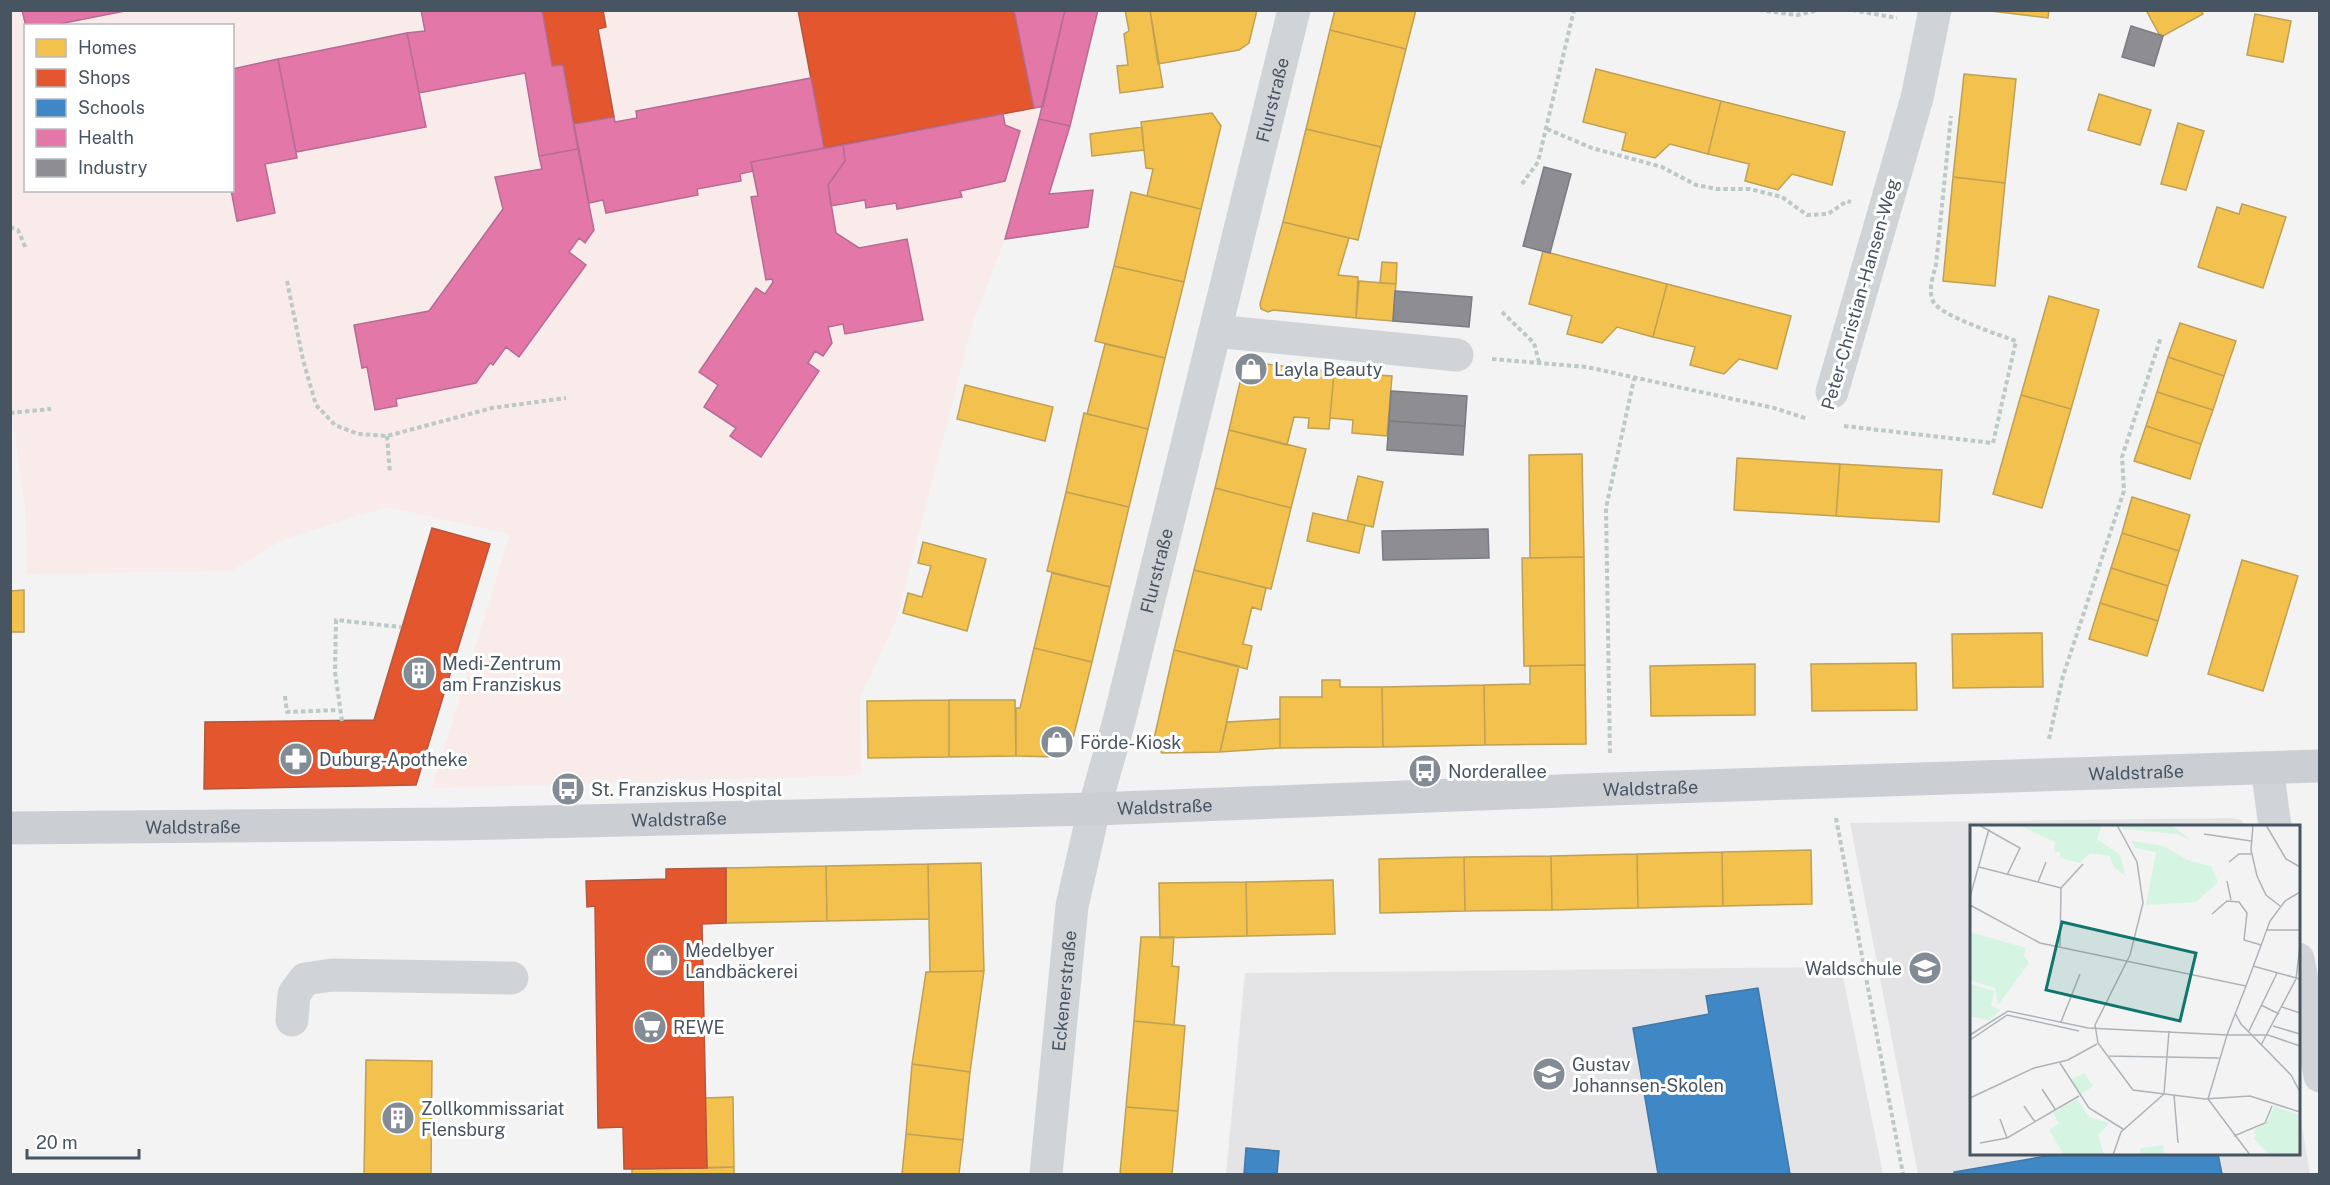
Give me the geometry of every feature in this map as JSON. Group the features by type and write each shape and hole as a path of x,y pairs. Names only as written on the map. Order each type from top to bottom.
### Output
{"main road":[{"name":"Waldstraße","path":"10,828 453,824 1094,809 1611,789 2319,766"}],"street":[{"name":"Flurstraße","path":"1094,809 1119,721 1294,10"},
{"name":"Peter-Christian-Hansen-Weg","path":"1832,392 1917,98 1934,18"},
{"path":"1215,331 1457,355"},
{"path":"2267,768 2276,825"},
{"name":"Eckenerstraße","path":"1047,1174 1072,906 1094,809"},
{"path":"2300,970 2319,1076"},
{"path":"292,1020 294,994 305,979 332,975 512,978"}],"path":[{"path":"1522,184 1538,162 1574,10"},
{"path":"1759,10 1797,15 1820,10"},
{"path":"1852,10 1934,18"},
{"path":"1823,424 1993,443 2016,341 1942,312 1933,302 1931,286 1936,265 1952,111"},
{"path":"1547,129 1592,148 1662,167 1696,185 1717,189 1750,189 1782,197 1807,215 1828,214 1846,201 1884,208"},
{"path":"10,227 18,230 26,249"},
{"path":"287,281 303,360 316,405 335,425 358,434 387,436 492,408 566,398"},
{"path":"1502,312 1534,343 1539,362"},
{"path":"2052,719 2063,676 2124,491 2122,457 2161,337"},
{"name":"Peter-Christian-Hansen-Weg","path":"1514,360 1587,367 1774,408 1823,424 1832,392"},
{"path":"1611,789 1606,508 1634,379"},
{"path":"10,413 51,409"},
{"path":"387,436 390,473"},
{"path":"342,721 334,672 336,620 401,627"},
{"path":"285,696 287,712 339,710"},
{"path":"1829,782 1903,1174"}],"shaded area":[{"path":"10,11 1065,11 1043,106 1005,239 973,322 896,621 860,696 861,775 432,788 510,534 387,507 284,539 231,571 27,574 25,506 10,403"},
{"name":"Waldschule","path":"2231,818 2241,820 2245,825 1970,825 1970,1155 2300,1155 2300,1115 2310,1174 1918,1174 1850,823"},
{"name":"Gustav Johannsen-Skolen","path":"1841,967 1883,1174 1226,1174 1245,973"}],"building: Homes":[{"path":"1125,10 1150,10 1163,87 1120,93 1117,66 1128,65 1124,34 1129,31"},
{"path":"1150,10 1257,10 1249,43 1239,50 1158,64"},
{"path":"1335,10 1416,10 1406,49 1330,30"},
{"path":"1983,10 2049,10 2048,18"},
{"path":"2146,10 2201,10 2203,14 2163,36 2159,34"},
{"path":"2255,14 2291,21 2283,62 2247,55"},
{"path":"1330,30 1406,49 1381,147 1306,129"},
{"path":"1596,69 1721,101 1708,154 1670,144 1655,158 1622,150 1626,133 1583,122"},
{"path":"1964,74 2016,79 2005,183 1953,177"},
{"path":"2099,94 2151,110 2140,145 2088,130"},
{"path":"1721,101 1845,132 1832,185 1792,174 1778,190 1745,181 1749,164 1708,154"},
{"path":"1212,113 1221,126 1201,209 1147,196 1153,169 1146,168 1141,122"},
{"path":"2178,123 2204,131 2186,190 2161,184"},
{"path":"1142,127 1144,150 1092,156 1090,134"},
{"path":"1306,129 1381,147 1358,240 1283,222"},
{"path":"1953,177 2005,183 1995,286 1943,281"},
{"path":"1131,192 1201,209 1184,282 1114,266"},
{"path":"2242,204 2286,217 2263,288 2198,267 2217,207 2239,214"},
{"path":"1283,222 1349,238 1338,275 1358,277 1356,318 1273,310 1268,312 1261,309 1260,304"},
{"path":"1543,251 1667,284 1653,337 1617,327 1602,343 1567,334 1572,316 1529,304"},
{"path":"1382,262 1397,263 1396,284 1380,283"},
{"path":"1114,266 1184,282 1165,358 1095,341"},
{"path":"1359,281 1396,284 1393,321 1356,318"},
{"path":"1667,284 1791,316 1777,369 1739,359 1724,374 1690,365 1695,347 1653,337"},
{"path":"2049,296 2099,310 2071,409 2021,395"},
{"path":"2180,323 2236,341 2224,376 2168,357"},
{"path":"1105,344 1165,358 1148,429 1087,414"},
{"path":"2168,357 2224,376 2213,410 2157,392"},
{"path":"1249,362 1334,372 1329,429 1308,428 1309,418 1294,417 1287,445 1229,430 1243,369"},
{"path":"1334,372 1392,376 1387,436 1352,433 1353,420 1330,418"},
{"path":"965,385 1053,407 1045,441 957,419"},
{"path":"2157,392 2213,410 2201,444 2146,426"},
{"path":"2021,395 2071,409 2042,508 1993,494"},
{"path":"1084,413 1148,429 1129,507 1066,492"},
{"path":"2146,426 2201,444 2190,479 2134,461"},
{"path":"1229,430 1306,449 1291,508 1215,488"},
{"path":"1582,454 1584,557 1530,558 1529,455"},
{"path":"1737,458 1840,464 1836,516 1734,510"},
{"path":"1840,464 1942,470 1939,522 1836,516"},
{"path":"1358,476 1383,482 1373,527 1347,521"},
{"path":"1215,488 1291,508 1271,589 1194,570"},
{"path":"1066,492 1129,507 1110,587 1047,571"},
{"path":"2132,497 2190,515 2179,551 2122,533"},
{"path":"1313,513 1365,525 1359,553 1307,541"},
{"path":"2122,533 2179,551 2168,586 2111,568"},
{"path":"923,542 986,559 967,631 903,613 908,593 922,597 931,566 918,563"},
{"path":"1584,557 1585,665 1524,666 1522,558"},
{"path":"2242,560 2298,576 2263,691 2208,674"},
{"path":"2111,568 2168,586 2158,621 2100,603"},
{"path":"1194,570 1266,588 1261,610 1252,607 1243,644 1252,646 1247,669 1174,650"},
{"path":"1052,573 1110,587 1092,662 1034,648"},
{"path":"24,590 24,632 10,632 10,591"},
{"path":"2100,603 2158,621 2147,656 2089,639"},
{"path":"2042,633 2043,687 1953,688 1952,634"},
{"path":"1034,648 1092,662 1070,750 1059,757 1016,756 1016,708 1020,708"},
{"path":"1174,650 1239,666 1220,752 1162,753 1153,743"},
{"path":"1916,663 1917,710 1812,711 1811,664"},
{"path":"1755,664 1755,715 1651,716 1650,666"},
{"path":"1585,665 1586,744 1485,745 1484,685 1530,684 1530,666"},
{"path":"1322,680 1340,680 1340,687 1382,687 1383,747 1280,748 1280,697 1322,697"},
{"path":"1484,685 1485,745 1383,747 1382,687"},
{"path":"949,700 949,757 868,758 867,701"},
{"path":"949,700 1015,700 1016,756 949,757"},
{"path":"1280,719 1280,748 1220,752 1227,722"},
{"path":"1811,850 1812,904 1723,906 1722,852"},
{"path":"1722,852 1723,906 1638,908 1637,854"},
{"path":"1637,854 1638,908 1552,910 1551,856"},
{"path":"1551,856 1552,910 1465,911 1464,857"},
{"path":"1464,857 1465,911 1380,913 1379,859"},
{"path":"981,863 984,971 930,972 928,864"},
{"path":"928,864 929,919 827,921 826,866"},
{"path":"826,866 827,921 726,923 726,868"},
{"path":"1333,880 1335,934 1247,936 1246,882"},
{"path":"1246,882 1247,936 1160,938 1159,883"},
{"path":"1141,937 1174,937 1172,966 1179,967 1174,1025 1134,1021"},
{"path":"984,971 970,1072 912,1064 926,972"},
{"path":"1134,1021 1185,1026 1178,1111 1126,1107"},
{"name":"Zollkommissariat Flensburg","path":"366,1060 432,1061 431,1174 364,1174"},
{"path":"912,1064 970,1072 963,1140 906,1134"},
{"path":"733,1097 734,1167 707,1168 705,1098"},
{"path":"1126,1107 1178,1111 1172,1174 1120,1174"},
{"path":"906,1134 963,1140 959,1174 902,1174"},
{"path":"734,1167 734,1174 632,1174 632,1169"}],"building: Shops":[{"path":"542,10 603,10 606,27 598,29 614,117 574,124 563,65 552,66"},
{"path":"798,10 1014,10 1034,108 824,148"},
{"name":"Medi-Zentrum am Franziskus","path":"432,528 490,544 416,785 204,789 205,722 374,720"},
{"name":"REWE","path":"726,868 726,923 702,924 707,1168 624,1169 623,1127 598,1128 595,906 587,907 586,881 666,879 666,869"}],"building: Schools":[{"path":"1758,988 1790,1174 1658,1174 1633,1028 1709,1014 1706,996"},
{"path":"1246,1148 1279,1151 1277,1174 1244,1174"},
{"path":"2052,1155 2218,1155 2222,1174 1955,1174 1954,1172"}],"building: Health":[{"path":"22,10 130,10 59,24 25,24"},
{"path":"421,10 542,10 552,66 563,65 578,149 539,156 525,73 419,93 407,33 425,31"},
{"path":"1014,10 1065,10 1043,106 1034,108"},
{"path":"1065,10 1098,10 1070,126 1039,119"},
{"path":"407,33 426,127 296,152 278,59"},
{"path":"278,59 297,158 265,164 275,213 237,221 231,192 234,192 234,69"},
{"path":"811,78 824,148 751,162 753,171 740,174 741,181 697,189 698,195 606,213 603,200 589,203 574,124 614,117 615,122 637,118 636,111"},
{"path":"1003,114 1005,125 1020,131 1005,181 960,191 962,197 897,209 896,203 866,208 865,200 831,206 828,185 845,161 843,145"},
{"path":"1039,119 1070,126 1049,194 1093,190 1088,227 1005,239"},
{"path":"843,145 845,161 828,185 836,233 859,248 907,239 923,320 845,334 843,324 828,327 832,343 823,356 815,351 808,363 819,371 761,457 730,436 736,428 704,407 718,385 699,372 756,288 765,294 773,282 772,279 766,280 751,197 758,196 751,162"},
{"path":"578,149 594,230 585,243 579,238 569,252 586,265 519,357 506,347 493,365 490,363 476,383 396,399 397,406 375,410 367,367 362,368 354,325 429,311 503,209 495,177 542,169 539,156"}],"building: Industry":[{"path":"2131,26 2163,36 2154,66 2122,57"},
{"path":"1544,167 1571,174 1550,253 1523,246"},
{"path":"1395,291 1472,297 1469,327 1393,321"},
{"path":"1391,391 1467,396 1465,426 1389,421"},
{"path":"1389,421 1465,426 1463,455 1387,450"},
{"path":"1488,529 1489,558 1383,560 1382,531"}],"place":[{"name":"Layla Beauty","path":"1251,369"},
{"name":"Medi-Zentrum am Franziskus","path":"419,673"},
{"name":"Förde-Kiosk","path":"1057,742"},
{"name":"Duburg-Apotheke","path":"296,759"},
{"name":"Norderallee","path":"1425,771"},
{"name":"St. Franziskus Hospital","path":"568,789"},
{"name":"Medelbyer Landbäckerei","path":"662,960"},
{"name":"Waldschule","path":"1925,968"},
{"name":"REWE","path":"650,1027"},
{"name":"Gustav Johannsen-Skolen","path":"1549,1074"},
{"name":"Zollkommissariat Flensburg","path":"398,1118"}]}
